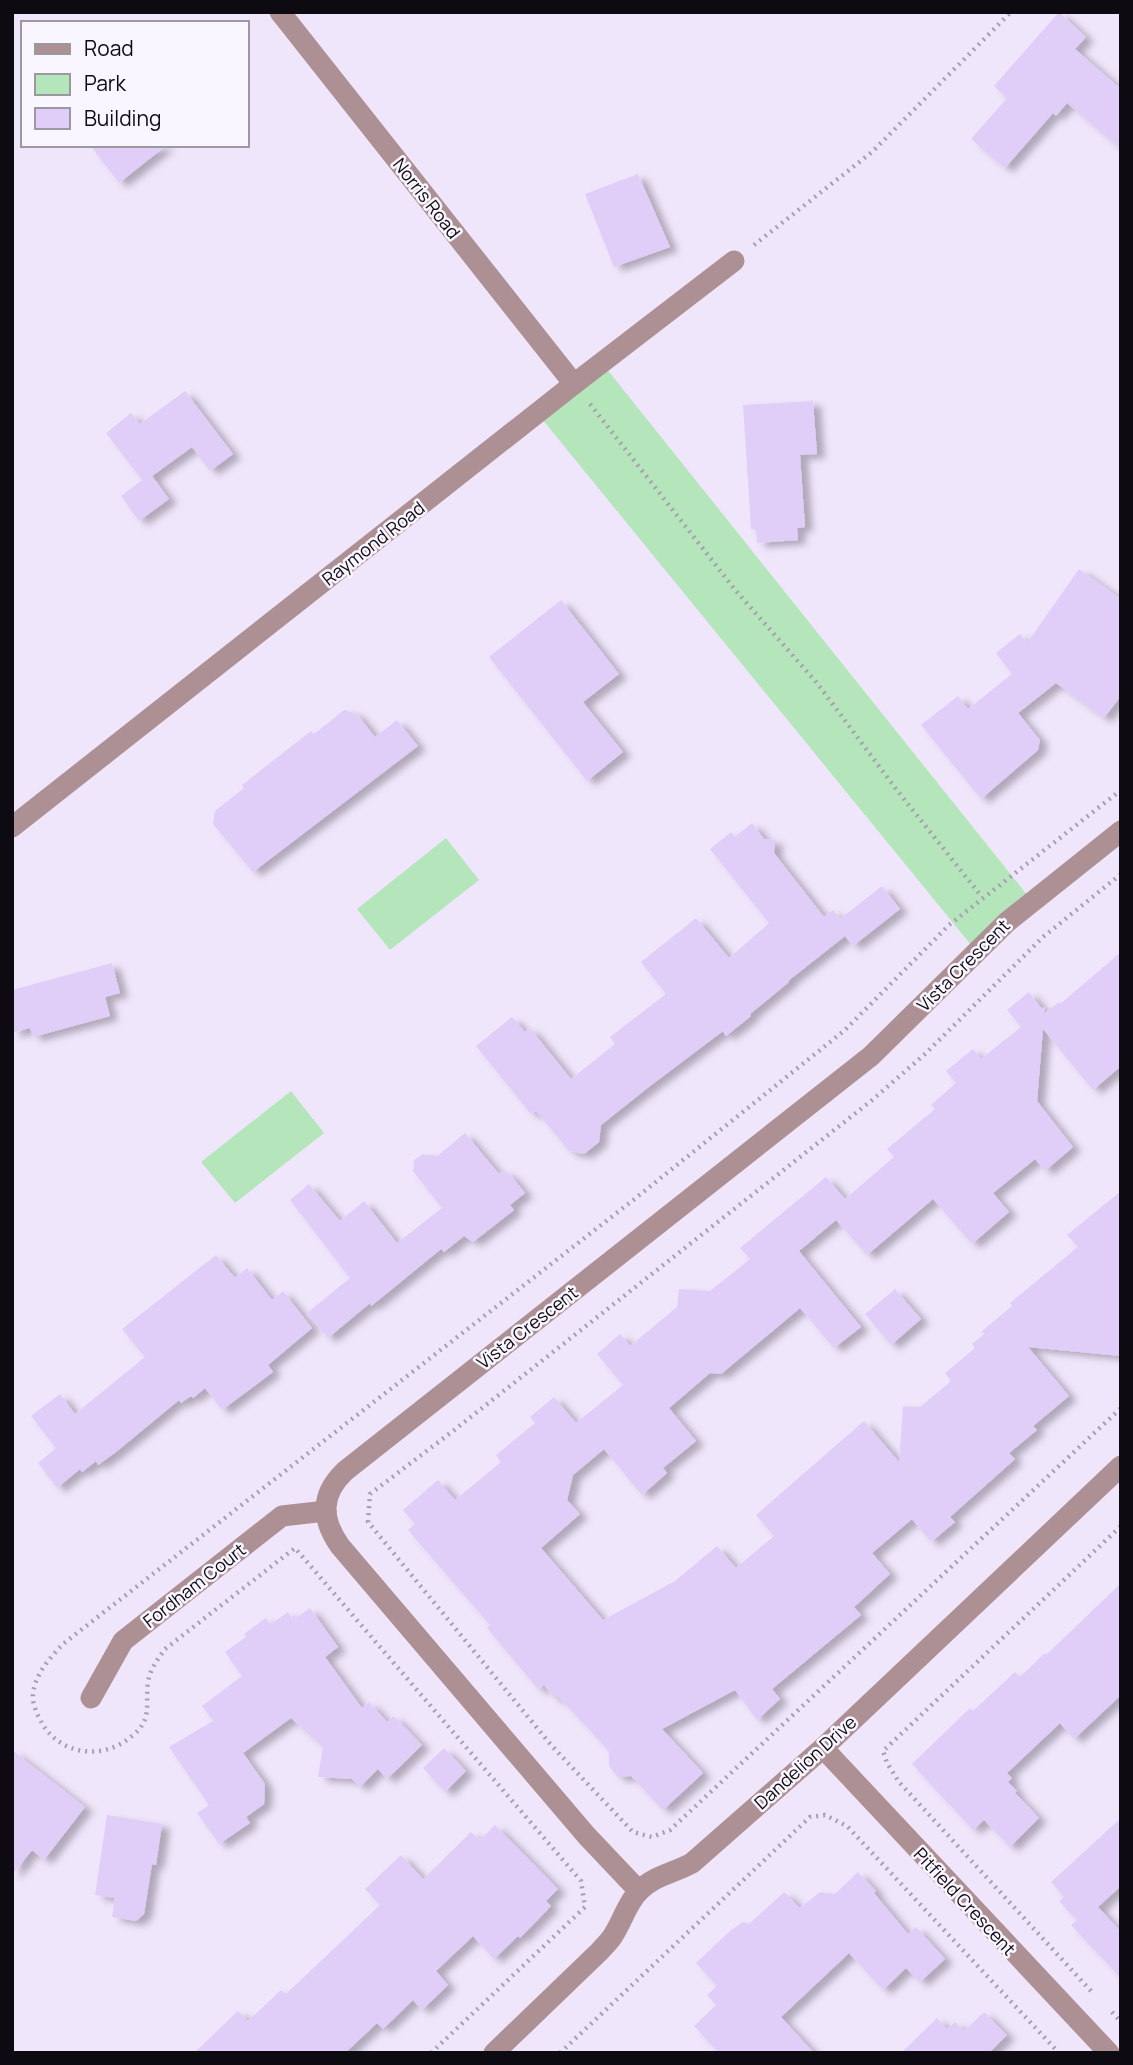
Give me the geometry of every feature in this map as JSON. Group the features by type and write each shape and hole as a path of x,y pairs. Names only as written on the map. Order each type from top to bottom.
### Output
{"street":[{"name":"Norris Road","path":"280,12 574,384"},
{"name":"Raymond Road","path":"12,827 734,261"},
{"name":"Vista Crescent","path":"326,1511 327,1495 333,1482 345,1471 871,1056 1006,922 1121,831"},
{"name":"Dandelion Drive","path":"494,2053 600,1951 615,1933 626,1909 639,1891 657,1877 673,1873 692,1863 823,1748 1121,1466"},
{"name":"Fordham Court","path":"91,1698 123,1641 282,1516 326,1511"},
{"path":"326,1511 330,1532 352,1562 577,1825 639,1891"},
{"name":"Pitfield Crescent","path":"823,1748 1109,2053"}],"path":[{"path":"734,261 872,152 1012,12"},
{"path":"574,384 736,591 817,683 896,789 982,897 1121,790"},
{"path":"1121,874 1043,937 925,1054 871,1101 370,1494 368,1522 551,1745 633,1832 652,1837 670,1830 1121,1408"},
{"path":"1100,2000 899,1782 883,1751 1121,1526"},
{"path":"295,1549 582,1881 585,1907 431,2053"},
{"path":"560,2053 810,1817 825,1815 847,1826 1059,2053"},
{"path":"1110,2010 1121,2022"}],"green space":[{"path":"602,363 1032,901 976,951 537,413"},
{"path":"446,838 479,880 390,950 357,909"},
{"path":"291,1091 324,1133 235,1203 201,1162"}],"building":[{"path":"1059,12 1086,37 1075,49 1121,89 1121,149 1067,103 1056,116 1053,113 1005,168 971,139 1007,98 994,86"},
{"path":"92,147 164,147 119,183"},
{"path":"638,174 670,247 614,267 585,194"},
{"path":"185,391 233,454 210,471 192,447 152,476 169,499 139,521 121,496 142,480 106,433 131,413 140,424"},
{"path":"813,401 817,454 800,455 805,527 797,528 798,540 757,543 756,529 751,529 743,405"},
{"path":"1079,569 1121,599 1121,696 1104,718 1056,683 1018,713 1040,740 1038,750 981,799 921,725 958,696 968,709 1012,674 996,653 1020,634 1027,643"},
{"path":"561,600 619,674 583,702 623,752 587,781 489,657"},
{"path":"344,710 357,714 375,737 397,720 418,746 253,872 213,824 215,811 244,788 242,785 311,731 314,734"},
{"path":"752,823 764,839 775,840 774,853 824,917 833,910 840,919 882,886 900,909 853,946 845,936 788,981 726,1036 723,1031 650,1086 601,1125 599,1142 584,1154 569,1151 536,1111 531,1114 476,1046 512,1017 525,1032 530,1028 571,1079 615,1044 610,1037 666,994 641,962 696,918 729,958 769,923 710,849 731,832 735,837"},
{"path":"1121,952 1121,1066 1093,1090 1043,1029 1037,1101 1073,1147 1045,1171 1035,1159 993,1193 1009,1212 972,1244 933,1199 867,1255 836,1220 799,1251 861,1327 834,1348 800,1308 721,1374 710,1373 669,1408 696,1441 663,1468 667,1473 642,1495 604,1449 573,1475 567,1500 580,1514 541,1548 603,1620 675,1581 717,1546 736,1568 774,1536 756,1515 864,1421 899,1462 903,1406 920,1407 951,1381 945,1373 975,1348 972,1344 984,1334 982,1331 1012,1306 1010,1303 1078,1247 1067,1235 1121,1191 1121,1356 1028,1347 1069,1396 1033,1426 1037,1430 1009,1453 1015,1459 950,1517 955,1522 931,1542 912,1519 872,1553 890,1574 854,1607 861,1615 772,1689 780,1699 757,1720 735,1690 662,1729 703,1773 663,1810 631,1776 618,1777 609,1766 609,1751 558,1696 555,1699 544,1685 539,1690 487,1628 490,1625 408,1530 415,1524 403,1510 438,1480 455,1500 501,1462 496,1455 535,1423 530,1417 554,1397 576,1423 623,1385 597,1354 620,1334 630,1346 677,1307 679,1289 710,1291 750,1259 740,1248 826,1177 845,1199 894,1157 887,1149 935,1109 931,1105 956,1083 946,1071 973,1049 981,1059 1021,1027 1007,1010 1029,992 1042,1009 1045,1007 1044,1014 1059,1002 1060,1004"},
{"path":"112,963 120,993 105,997 110,1016 33,1037 30,1028 12,1033 12,990"},
{"path":"465,1133 499,1174 503,1170 509,1173 525,1193 510,1205 514,1210 473,1242 464,1236 444,1252 441,1249 328,1338 307,1313 350,1278 290,1200 309,1184 340,1221 364,1201 397,1243 442,1208 413,1171 414,1160 423,1154 437,1156"},
{"path":"216,1255 235,1278 247,1268 272,1300 283,1291 312,1328 268,1365 273,1372 222,1410 205,1388 193,1398 191,1396 181,1403 179,1400 98,1465 96,1461 82,1472 80,1469 57,1488 38,1463 56,1448 31,1416 60,1394 75,1414 145,1357 122,1329"},
{"path":"895,1289 921,1319 891,1345 865,1314"},
{"path":"1121,1583 1121,1695 1074,1739 1060,1723 1007,1773 1012,1778 1008,1782 1017,1791 1015,1793 1039,1818 1010,1847 984,1820 973,1830 912,1764 970,1708 973,1711 1015,1672 1020,1677 1045,1653 1046,1655"},
{"path":"310,1608 338,1647 325,1657 362,1708 369,1702 387,1722 394,1716 422,1745 387,1779 378,1769 360,1787 352,1779 318,1777 323,1747 291,1718 243,1753 265,1784 264,1804 246,1817 250,1823 219,1844 197,1813 209,1805 169,1747 213,1721 202,1706 242,1676 225,1652 266,1618 270,1625 288,1612 293,1620"},
{"path":"444,1748 466,1771 445,1792 423,1768"},
{"path":"12,1750 85,1807 44,1860 32,1850 12,1875"},
{"path":"107,1815 162,1824 156,1865 152,1864 144,1914 136,1921 112,1917 115,1898 95,1895"},
{"path":"1121,1818 1121,1886 1098,1907 1121,1932 1121,1978 1071,1925 1077,1920 1059,1901 1064,1897 1051,1882"},
{"path":"495,1825 558,1889 546,1901 551,1906 520,1938 518,1936 494,1959 473,1936 436,1971 448,1985 422,2010 413,2000 383,2029 377,2023 345,2053 194,2053 238,2011 248,2021 281,1990 286,1994 380,1905 365,1889 401,1855 423,1879 471,1832 480,1840"},
{"path":"858,1872 908,1934 916,1927 945,1959 920,1982 906,1968 883,1990 849,1953 781,2017 814,2053 719,2053 694,2026 716,2005 707,1995 717,1986 696,1963 730,1931 743,1922 749,1924 784,1892 800,1908 820,1892 835,1894"},
{"path":"984,2012 1007,2035 989,2053 901,2053 937,2018 947,2029 955,2022 964,2031"}]}
